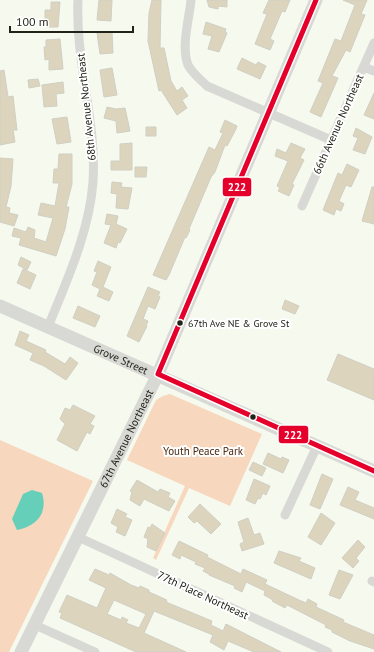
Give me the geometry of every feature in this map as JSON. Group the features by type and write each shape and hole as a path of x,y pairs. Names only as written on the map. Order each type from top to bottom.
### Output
{"main road":[{"name":"67th Avenue Northeast","path":"21,652 158,374 316,0"},
{"name":"Grove Street","path":"0,306 158,374 374,471"}],"street":[{"name":"68th Avenue Northeast","path":"48,326 69,276 83,235 90,207 93,181 92,143 77,21 78,0"},
{"path":"191,0 186,52 189,66 207,86 331,140"},
{"name":"66th Avenue Northeast","path":"302,206 374,43"},
{"path":"364,67 374,71"},
{"path":"285,515 316,446"},
{"name":"77th Place Northeast","path":"78,537 328,652"},
{"path":"35,624 95,652"}],"green space":[{"name":"Youth Peace Park","path":"170,394 262,434 230,506 189,488 156,560 153,558 185,486 127,460 156,400"},
{"path":"0,440 93,481 9,652 0,652"}],"water":[{"path":"32,490 42,493 42,512 35,522 17,530 12,519 23,494"}],"building":[{"path":"99,0 112,0 111,21 97,20"},
{"path":"152,0 161,0 160,48 164,48 171,81 177,91 182,87 188,96 182,100 187,108 177,115 161,90 159,91 148,41 149,13"},
{"path":"207,0 227,0 227,7 218,6 218,9 209,7"},
{"path":"269,0 290,0 285,12 282,11 270,39 274,41 270,50 255,44 267,14 263,13"},
{"path":"343,0 367,0 361,14 365,15 350,52 346,50 332,76 338,78 321,117 310,112 323,83 318,81 335,39 341,41 355,5"},
{"path":"51,2 60,2 58,27 45,27 45,10 51,10"},
{"path":"206,22 226,29 225,32 227,33 219,52 208,49 212,36 203,34"},
{"path":"112,32 113,53 100,54 97,33"},
{"path":"60,39 63,69 49,70 49,59 45,60 44,47 46,47 46,40"},
{"path":"242,58 256,65 258,62 266,66 260,79 237,69"},
{"path":"112,68 117,95 104,97 100,70"},
{"path":"4,70 8,97 13,96 17,130 13,130 15,142 0,145 0,71"},
{"path":"38,79 40,86 29,88 28,80"},
{"path":"63,82 64,93 56,94 57,106 44,107 42,85"},
{"path":"374,93 374,119 364,115"},
{"path":"107,107 116,109 125,108 130,131 117,133 116,121 104,118"},
{"path":"67,117 71,142 57,144 52,119"},
{"path":"225,120 237,126 227,146 225,145 215,172 211,177 189,229 190,230 186,238 185,237 166,280 153,275 209,147 215,150 223,133 220,132"},
{"path":"146,127 156,127 156,136 146,136"},
{"path":"356,128 372,137 365,154 353,150 358,138 353,136"},
{"path":"132,143 132,170 111,170 111,161 120,161 120,144"},
{"path":"291,143 305,149 300,158 304,160 292,184 294,185 289,196 278,191 280,188 277,186 288,161 275,156 277,149 286,153"},
{"path":"59,154 72,154 72,184 66,207 69,207 65,229 56,256 19,245 21,238 12,236 14,228 26,232 28,227 35,230 34,238 46,242 53,218 38,215 41,203 55,206 59,183 53,183 54,169 58,169"},
{"path":"0,158 13,159 11,186 6,207 10,208 9,213 18,215 14,226 0,222"},
{"path":"347,164 359,170 351,187 346,185 339,201 344,204 341,211 336,209 334,215 323,210 338,173 342,175"},
{"path":"135,167 147,167 146,177 135,177"},
{"path":"112,182 122,183 121,187 132,188 128,209 116,208 117,194 111,193"},
{"path":"372,187 374,187 374,224 362,221"},
{"path":"107,214 118,216 116,224 127,229 120,243 118,242 116,248 104,243 111,225 105,224"},
{"path":"21,257 31,262 27,270 18,265"},
{"path":"98,261 111,267 103,287 113,292 109,301 97,296 100,289 92,285 97,272 94,271"},
{"path":"23,269 36,275 30,289 17,283"},
{"path":"148,287 160,292 158,296 160,297 155,309 148,306 143,319 148,321 147,326 139,342 127,336"},
{"path":"285,300 299,306 295,314 282,309"},
{"path":"78,306 100,316 95,327 73,318"},
{"path":"20,331 29,335 26,341 46,350 45,352 65,364 70,357 78,363 66,380 44,366 30,360 33,353 15,345"},
{"path":"338,354 374,369 374,400 327,380"},
{"path":"73,405 95,416 90,424 94,426 90,434 87,432 77,451 57,440 65,424 60,419 65,408 70,410"},
{"path":"268,453 281,459 282,457 289,460 283,473 263,464"},
{"path":"253,462 266,468 262,476 249,470"},
{"path":"322,474 333,479 320,509 310,505"},
{"path":"254,479 270,486 266,495 263,493 255,504 246,500"},
{"path":"137,480 158,492 160,489 170,493 168,497 175,501 169,511 144,499 140,506 130,500 132,492 130,491"},
{"path":"348,487 359,492 355,500 374,508 374,519 340,505"},
{"path":"200,504 221,524 211,534 197,521 194,523 188,517"},
{"path":"117,509 127,514 125,517 132,520 125,536 116,532 118,527 111,523"},
{"path":"321,513 335,523 321,545 308,537"},
{"path":"248,518 254,535 260,533 264,544 242,551 240,544 244,542 238,522"},
{"path":"152,524 165,533 156,551 147,547 148,539 144,537 148,527 150,528"},
{"path":"358,540 365,547 356,558 359,561 353,568 342,558"},
{"path":"179,541 208,555 207,557 241,574 243,569 267,580 265,584 299,600 306,603 308,599 317,604 316,607 344,620 343,622 374,635 374,649 350,641 332,632 332,630 325,627 326,625 287,605 285,608 264,595 265,591 246,582 242,592 234,588 235,586 209,575 203,571 205,568 195,564 196,562 181,555 180,559 172,555"},
{"path":"279,551 301,558 299,561 315,568 311,579 274,563"},
{"path":"95,569 109,575 110,573 131,585 139,588 140,586 149,590 149,592 167,600 166,602 212,621 211,625 223,631 226,624 281,652 254,652 228,641 224,650 210,642 213,635 154,611 144,633 186,652 136,652 60,618 62,613 59,612 67,595 97,608 106,588 89,580","holes":["114,600 146,614 139,628 126,623 128,620 122,617 121,620 107,614"]},
{"path":"339,570 353,575 340,599 329,595"}],"transit line":[{"name":"222","path":"158,374 316,0"},
{"name":"222","path":"158,374 374,471"}],"place":[{"name":"67th Ave NE & Grove St","path":"180,323"}]}
